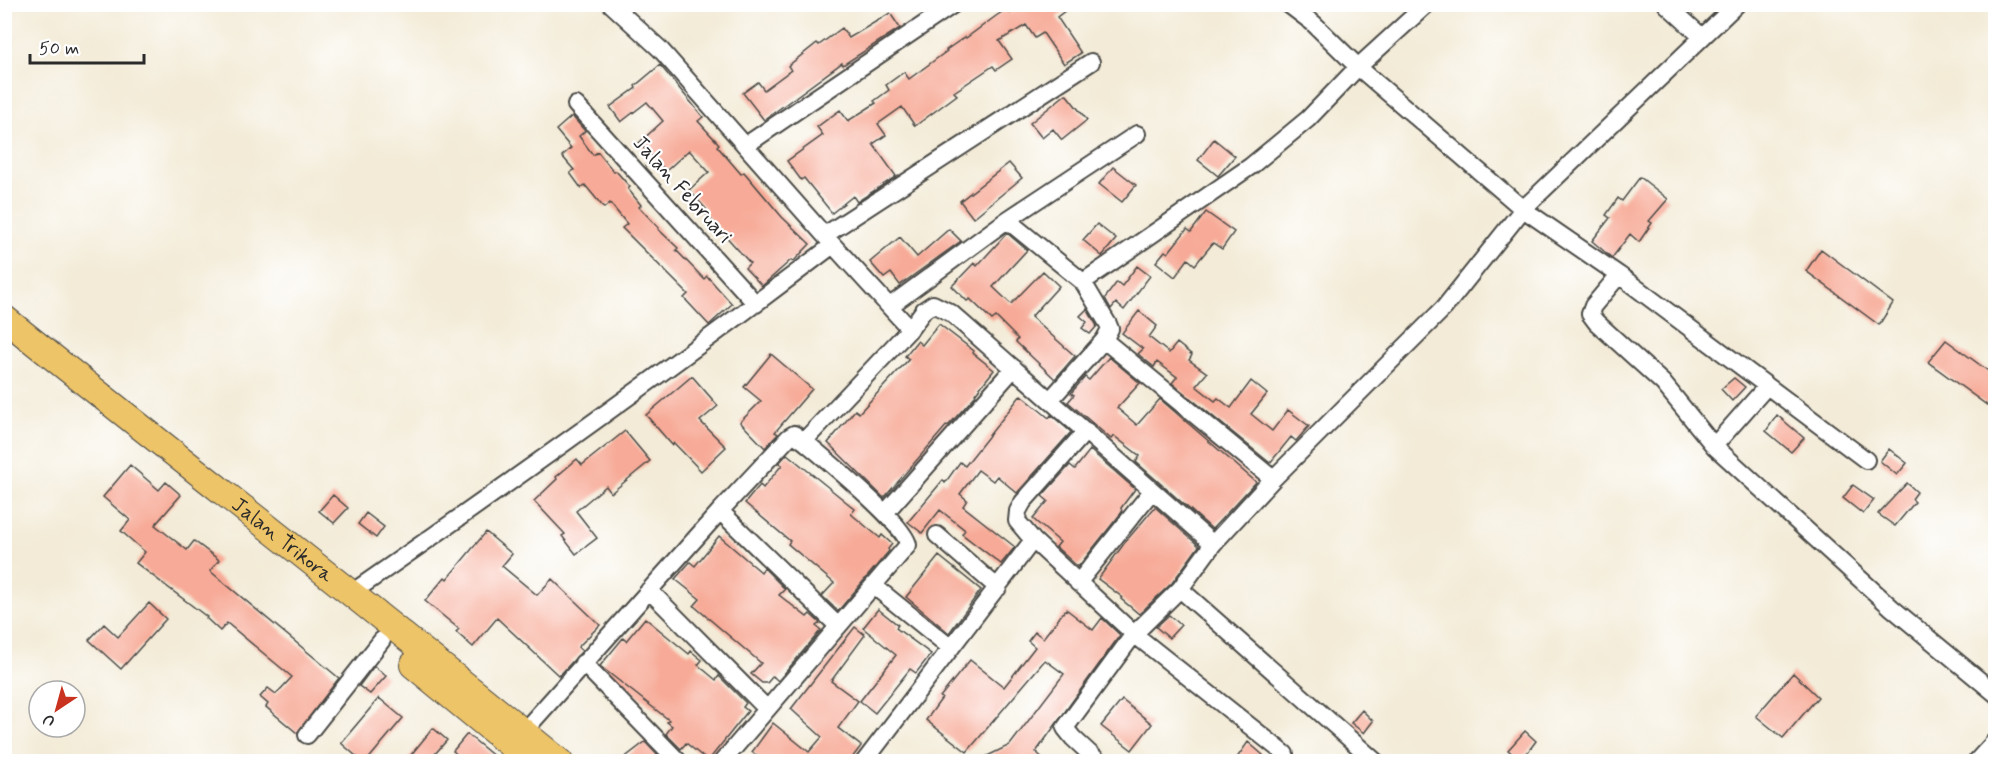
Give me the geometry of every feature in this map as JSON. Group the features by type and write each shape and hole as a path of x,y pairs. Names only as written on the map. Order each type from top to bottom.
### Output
{"main road":[{"name":"Jalan Trikora","path":"4,318 350,594 475,703 531,762"},
{"name":"Jalan Trikora","path":"4,338 382,640 475,703 524,731 560,762"}],"street":[{"path":"611,4 660,49 910,329"},
{"path":"746,145 954,4"},
{"path":"1288,4 1313,23 1358,67 1523,209 1619,275 1866,460"},
{"path":"1083,282 1251,166 1308,119 1358,67 1427,4"},
{"path":"1666,4 1702,38"},
{"path":"1099,762 1065,728 1134,634 1180,589 1213,544 1273,479 1444,308 1523,209 1737,4"},
{"path":"350,594 495,493 756,304 829,240 1090,62"},
{"name":"Jalan Februari","path":"576,105 756,304"},
{"path":"890,306 1007,220 1137,134"},
{"path":"1007,220 1083,282 1110,329 1104,340 1050,400"},
{"path":"1619,275 1593,306 1590,314 1605,331 1663,384 1714,446 1892,608 1995,694"},
{"path":"804,441 910,329 924,310 933,304 951,313 1213,544"},
{"path":"1104,340 1273,479"},
{"path":"885,513 1014,368"},
{"path":"1714,446 1767,386"},
{"path":"1086,431 1023,501 1017,511 1017,521 1033,540 1134,634 1285,754"},
{"path":"524,731 720,511 789,437 794,435 804,441 885,513 906,537 908,545 722,762"},
{"path":"1078,583 1152,491"},
{"path":"720,511 838,626"},
{"path":"937,535 998,588"},
{"path":"864,762 1033,540"},
{"path":"1180,589 1376,762"},
{"path":"650,590 766,708"},
{"path":"879,590 951,648"},
{"path":"307,735 382,640"},
{"path":"583,663 679,762"},
{"path":"1976,762 1995,740"}],"building":[{"path":"1022,4 1074,4 1057,17 1081,53 1064,64 1043,33 1035,38 1026,25 999,41 1012,59 996,70 993,66 954,92 957,95 915,126 902,107 878,124 886,135 873,144 896,176 857,202 853,196 832,213 804,178 801,180 787,161 823,135 817,127 840,110 848,121 876,103 874,101 889,90 886,85 904,72 909,79 946,50 1008,8 1011,13"},
{"path":"890,13 900,28 843,65 842,63 764,120 743,93 758,82 764,90 791,70 788,66 817,43 819,45 842,28 849,38"},
{"path":"660,65 703,117 698,121 719,144 717,146 741,174 744,172 782,217 810,244 794,261 791,260 762,286 745,268 750,263 704,212 706,209 689,190 709,172 689,150 666,171 639,143 663,121 647,102 621,122 610,107 636,88 635,86"},
{"path":"1066,94 1087,120 1062,140 1053,129 1042,138 1030,123"},
{"path":"572,116 585,131 579,136 593,155 598,152 614,172 616,171 630,187 628,189 641,205 639,207 678,248 676,250 704,279 707,276 732,304 709,325 684,298 688,294 622,228 627,224 610,203 604,208 585,185 581,188 570,173 574,170 562,156 571,148 556,130"},
{"path":"1214,139 1235,156 1218,176 1198,160"},
{"path":"1009,163 1022,178 973,218 960,201"},
{"path":"1113,167 1136,185 1122,202 1099,184"},
{"path":"1640,177 1668,199 1649,221 1652,223 1639,242 1630,234 1612,258 1592,241 1610,218 1606,215 1618,198 1622,201"},
{"path":"1206,212 1234,232 1222,249 1213,243 1195,265 1188,259 1175,277 1156,262 1165,251 1168,253 1187,229 1191,232"},
{"path":"1097,224 1116,239 1102,256 1083,240"},
{"path":"949,229 961,241 900,285 891,273 884,278 870,262 900,237 917,257"},
{"path":"1007,233 1027,250 993,287 1011,304 1043,271 1059,286 1031,317 1075,356 1055,379 1016,342 1018,339 996,317 992,320 952,286 974,263 977,266"},
{"path":"1821,249 1893,303 1879,325 1806,271"},
{"path":"1137,266 1150,276 1124,310 1116,303 1111,309 1105,298 1117,282 1122,286"},
{"path":"1087,309 1097,326 1090,334 1082,328 1087,322 1080,316"},
{"path":"1139,311 1157,326 1149,337 1169,353 1177,343 1192,355 1189,360 1207,373 1196,386 1215,401 1218,398 1231,408 1251,381 1267,394 1251,414 1272,431 1288,410 1309,426 1296,441 1291,437 1270,463 1172,383 1177,377 1157,362 1154,367 1138,354 1143,349 1122,333"},
{"path":"939,324 994,370 976,395 884,498 828,443 855,410 859,413 909,359 905,356 917,341 922,345"},
{"path":"1946,340 1995,376 1995,411 1928,362"},
{"path":"771,354 812,389 775,432 778,434 765,448 740,422 761,401 744,387"},
{"path":"1109,357 1140,383 1117,408 1137,425 1160,399 1256,482 1212,529 1136,462 1140,456 1114,436 1111,439 1068,402 1074,395 1071,393 1085,377 1089,380"},
{"path":"692,376 718,406 700,421 726,447 701,471 674,443 672,445 646,415"},
{"path":"1734,378 1745,387 1732,401 1721,389"},
{"path":"1021,395 1049,418 1051,415 1071,432 1017,493 997,476 993,481 978,470 960,494 967,500 963,506 1015,547 1001,564 962,534 965,530 940,510 922,533 908,522 943,480 945,483 960,462 965,466"},
{"path":"1777,415 1804,438 1791,452 1766,431"},
{"path":"625,431 650,461 611,493 606,486 576,511 597,538 576,554 562,536 565,534 534,501 577,459 582,465"},
{"path":"1889,449 1907,463 1897,475 1880,461"},
{"path":"1090,450 1135,489 1121,508 1122,512 1078,567 1056,547 1060,542 1033,519 1048,501 1042,496 1070,465 1075,469"},
{"path":"787,454 855,509 851,514 880,538 882,535 892,544 889,551 838,611 822,596 834,583 788,544 790,541 745,503 760,485 763,488 782,465 779,463"},
{"path":"130,465 159,490 166,482 181,495 155,525 187,550 194,541 219,560 210,571 339,678 297,733 266,707 268,704 260,697 268,688 276,694 292,677 227,623 220,631 207,617 136,563 145,552 121,531 130,520 103,497"},
{"path":"1907,483 1917,492 1912,499 1915,502 1895,526 1878,514"},
{"path":"1853,485 1874,500 1863,514 1843,498"},
{"path":"333,495 348,508 334,523 319,511"},
{"path":"1155,507 1199,546 1172,583 1139,614 1121,599 1122,597 1098,579"},
{"path":"366,513 384,527 376,538 358,524"},
{"path":"486,532 512,554 502,566 537,595 552,579 600,625 578,647 582,651 559,676 497,618 473,647 456,632 459,629 425,601 445,577 447,579"},
{"path":"719,536 761,572 764,568 785,589 779,595 807,617 810,614 820,623 816,626 821,630 778,681 773,676 767,683 762,683 751,674 761,663 694,606 700,599 675,579 690,562 695,566"},
{"path":"939,556 981,590 949,633 906,597"},
{"path":"149,603 166,619 121,669 89,640 104,624 118,637"},
{"path":"878,609 898,625 896,628 931,654 916,673 910,669 875,713 860,701 896,655 863,628"},
{"path":"1066,609 1093,630 1102,618 1120,635 1036,752 1047,762 975,762 1010,745 1064,674 1045,660 967,752 926,720 942,698 940,697 970,660 1004,687 1035,647 1028,641 1035,632 1043,638"},
{"path":"1169,615 1181,625 1169,638 1156,627"},
{"path":"645,618 689,654 691,651 702,660 698,665 716,680 719,676 746,703 743,707 748,711 708,761 686,743 681,749 666,734 672,726 667,722 669,720 600,666 623,638 626,641"},
{"path":"855,627 865,635 831,681 858,701 838,728 861,746 849,762 765,762 752,752 773,723 809,752 822,737 791,709"},
{"path":"374,666 386,676 370,694 359,686"},
{"path":"1793,673 1818,697 1783,738 1756,716"},
{"path":"379,698 403,718 366,762 363,762 341,743"},
{"path":"1122,700 1152,724 1132,750 1101,726"},
{"path":"1362,710 1373,721 1364,733 1351,723"},
{"path":"433,728 447,740 428,762 405,762"},
{"path":"1525,731 1536,741 1521,761 1508,750"},
{"path":"467,734 501,762 466,762 453,751"},
{"path":"645,742 664,762 619,762"},
{"path":"1248,742 1263,755 1257,762 1234,762"}]}
